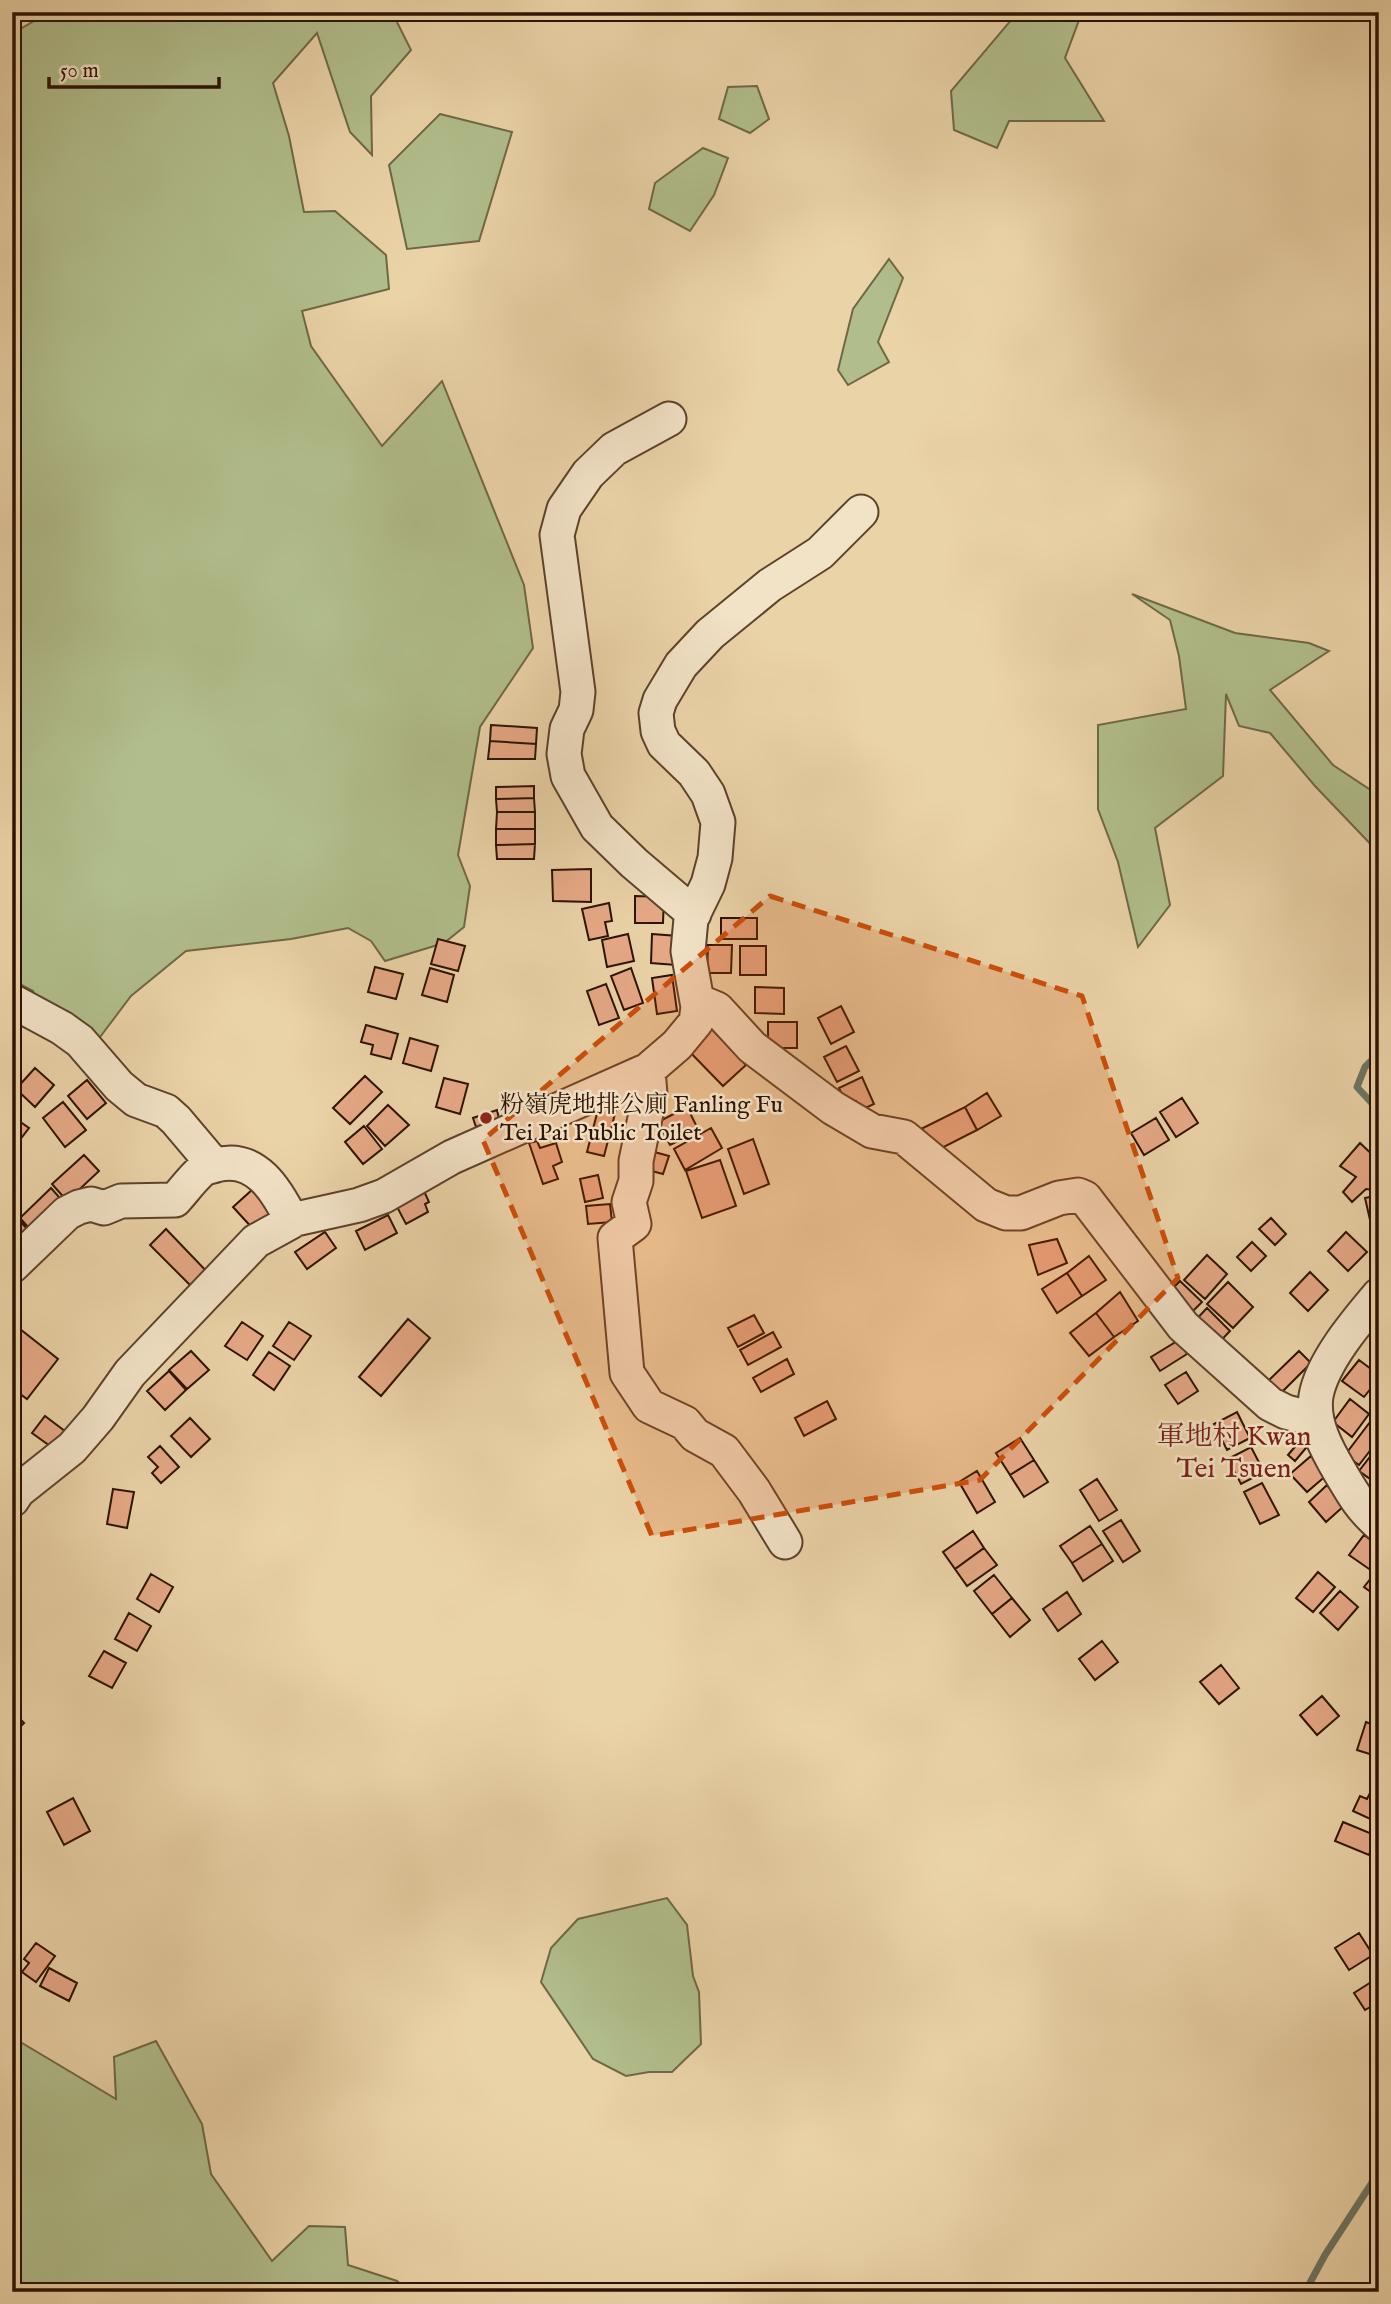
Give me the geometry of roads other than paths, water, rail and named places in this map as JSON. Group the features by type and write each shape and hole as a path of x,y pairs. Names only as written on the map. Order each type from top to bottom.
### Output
{"street":[{"path":"669,419 614,449 589,474 564,509 557,535 578,692 576,710 567,729 564,754 568,776 597,827 694,914"},
{"path":"12,1500 18,1491 72,1448 98,1418 130,1373 256,1241 292,1221 359,1205 384,1196 452,1157 649,1070 677,1045 696,1022 698,1007 688,951 691,919 708,884 716,858 718,822 708,794 694,774 664,744 658,731 656,713 660,700 681,665 710,634 770,585 820,553 860,512"},
{"path":"12,1001 80,1041 119,1086 136,1100 166,1111 214,1166"},
{"path":"698,1007 705,1004 717,1009 752,1047 833,1108 872,1131 904,1137 986,1205 1006,1213 1021,1213 1059,1198 1077,1195 1084,1198 1183,1326 1270,1404 1286,1412 1317,1420"},
{"path":"649,1070 650,1094 636,1161 636,1181 629,1202 634,1224 615,1238 626,1373 649,1406 685,1423 695,1435 724,1451 754,1491 785,1542"},
{"path":"12,1266 67,1213 91,1204 104,1208 121,1201 175,1200 203,1169 225,1162 254,1170 267,1180 277,1192 292,1221"},
{"path":"1371,1517 1327,1451 1317,1420 1316,1397 1329,1365 1356,1321 1379,1295"}],"waterway":[{"path":"1379,1053 1365,1067 1357,1087 1379,1111"},
{"path":"1375,1140 1379,1125"},
{"path":"1305,2292 1325,2255 1379,2172"}],"place":[{"name":"粉嶺虎地排公廁 Fanling Fu Tei Pai Public Toilet","path":"486,1118"}],"district":[{"name":"軍地村 Kwan Tei Tsuen","path":"1234,1451"}]}
